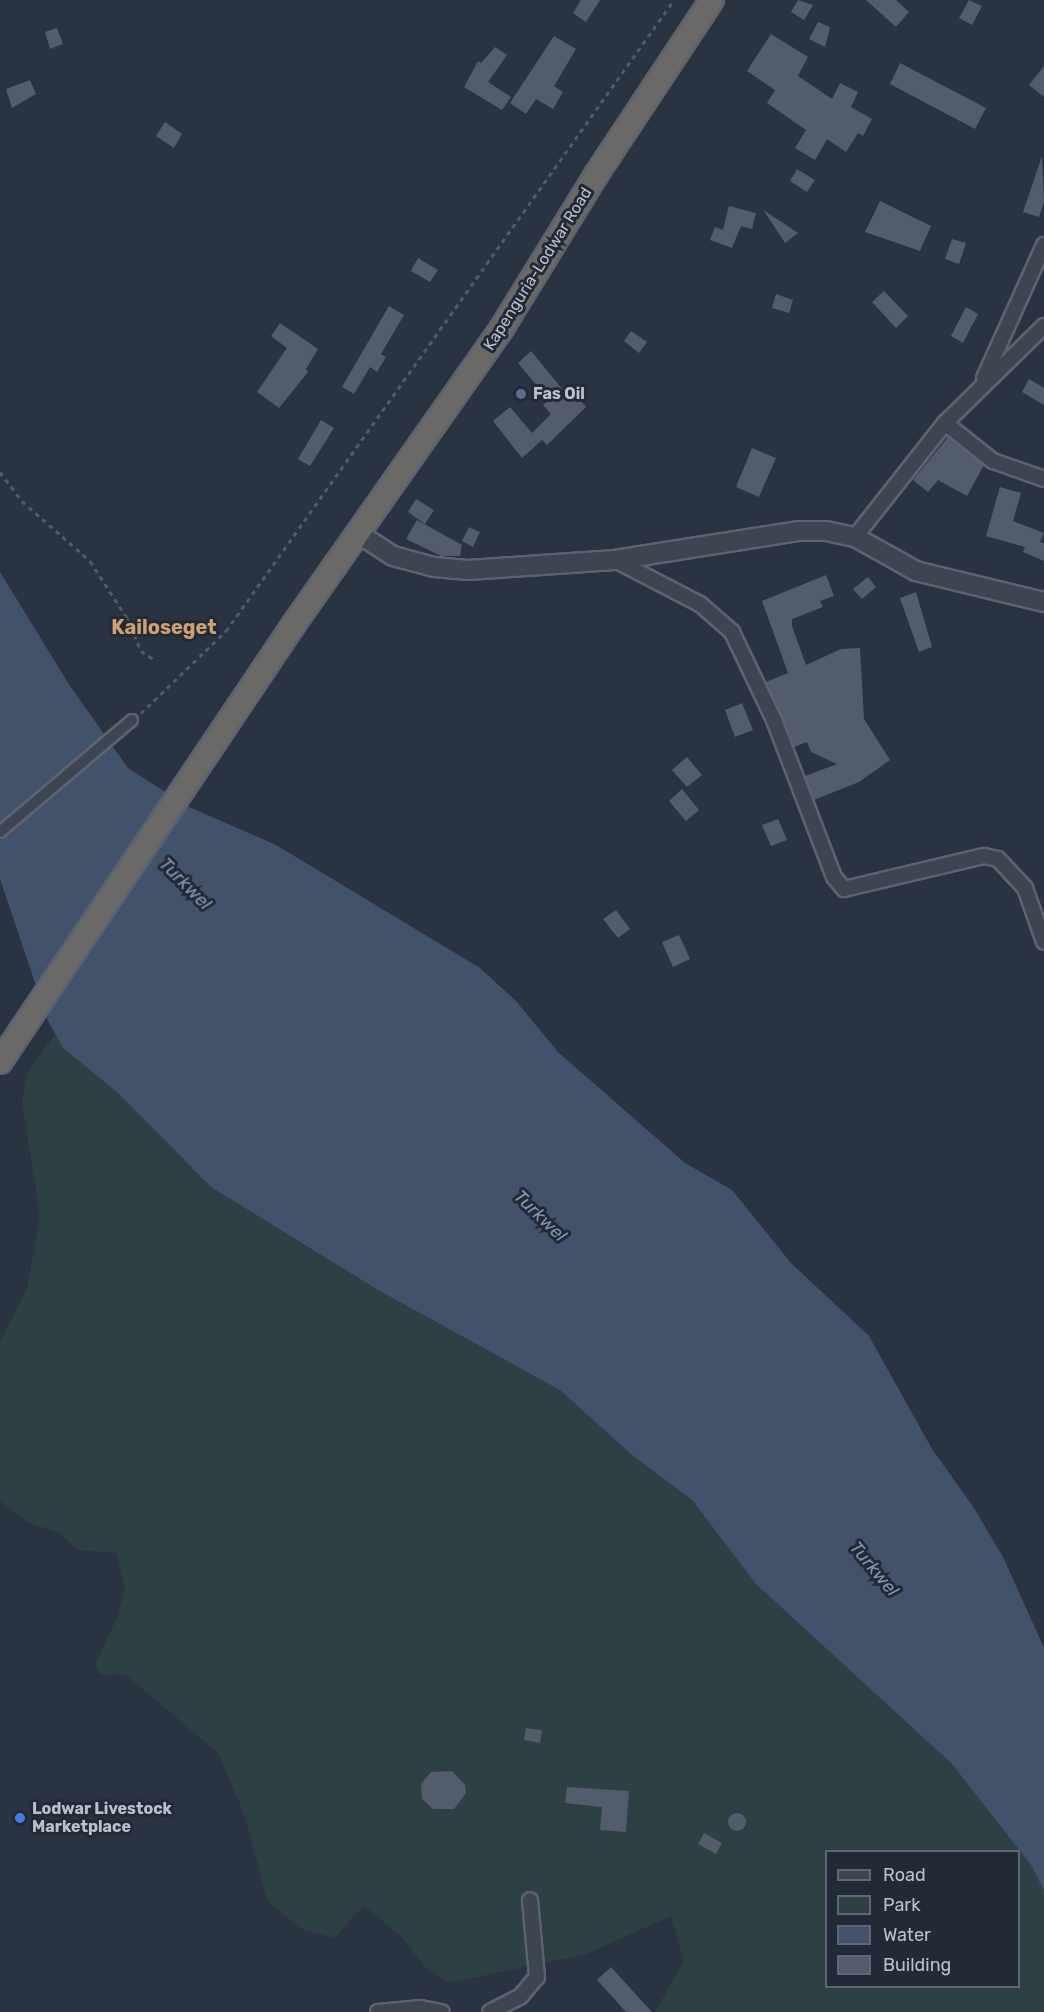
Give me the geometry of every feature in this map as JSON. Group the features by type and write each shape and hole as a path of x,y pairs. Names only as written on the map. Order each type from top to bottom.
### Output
{"highway":[{"name":"Kapenguria-Lodwar Road","path":"0,1062 201,764 502,328 596,175 712,0"}],"street":[{"path":"980,385 1044,245"},
{"path":"855,537 945,423 980,385 1044,326"},
{"path":"945,423 993,461 1044,479"},
{"path":"359,534 393,556 434,567 517,568 615,560 798,531 855,537 916,571 1044,602"},
{"path":"615,560 700,604 732,632 774,720 834,877 844,889 984,856 998,859 1024,888 1044,942"},
{"path":"0,832 132,720"},
{"path":"490,2012 520,1997 537,1977 530,1900"},
{"path":"378,2012 421,2008 442,2012"}],"path":[{"path":"132,720 226,631 674,0"},
{"path":"0,472 22,501 90,561 128,618 141,651 154,660"}],"green space":[{"path":"55,1034 63,1048 118,1093 211,1187 378,1290 560,1390 632,1455 692,1500 756,1584 952,1764 1019,1850 825,1850 825,1988 1020,1988 1020,1851 1031,1865 1044,1891 1044,2012 655,2012 684,1961 671,1916 586,1954 449,1983 425,1967 402,1938 364,1905 334,1938 302,1929 268,1902 243,1811 218,1753 125,1674 100,1675 95,1665 118,1615 125,1588 117,1553 78,1550 58,1532 29,1523 0,1501 0,1342 27,1289 40,1216 22,1101 27,1074"}],"water":[{"name":"Turkwel","path":"0,572 70,686 128,768 187,806 276,845 480,968 516,1001 558,1052 685,1163 732,1190 791,1263 869,1336 932,1449 974,1508 1003,1557 1044,1648 1044,1891 1031,1865 952,1764 756,1584 692,1500 632,1455 560,1390 378,1290 211,1187 118,1093 63,1048 48,1021 0,879"}],"building":[{"path":"581,0 600,0 586,22 573,13"},
{"path":"798,0 813,5 804,20 791,12"},
{"path":"866,0 896,0 909,12 896,27"},
{"path":"969,0 982,6 972,25 959,18"},
{"path":"818,22 830,27 825,47 809,39"},
{"path":"57,28 63,44 50,49 45,32"},
{"path":"771,34 808,57 798,76 832,99 840,83 858,92 851,107 872,119 863,136 858,133 846,152 827,139 815,160 795,148 806,130 767,103 775,90 747,71"},
{"path":"554,36 576,49 554,86 563,92 553,109 536,99 526,114 510,103"},
{"path":"495,47 507,55 488,82 511,97 502,110 464,87 478,61 481,63"},
{"path":"900,63 986,108 975,129 890,84"},
{"path":"1044,66 1044,97 1029,85"},
{"path":"30,80 36,94 12,108 6,89"},
{"path":"165,122 182,134 174,148 156,136"},
{"path":"1042,156 1044,202 1039,217 1023,212"},
{"path":"797,169 815,180 807,192 790,181"},
{"path":"880,201 931,226 920,251 865,232"},
{"path":"729,206 756,213 752,229 741,226 732,248 710,240 715,227 723,230"},
{"path":"765,211 798,233 785,243"},
{"path":"952,239 966,243 959,264 945,259"},
{"path":"418,258 438,270 430,282 411,271"},
{"path":"884,291 908,316 896,328 872,302"},
{"path":"776,294 793,300 789,313 772,308"},
{"path":"389,306 404,315 381,354 386,357 377,372 370,367 354,394 342,387"},
{"path":"966,307 978,314 963,343 951,336"},
{"path":"280,323 318,349 306,369 308,372 279,408 257,392 287,348 271,336"},
{"path":"631,331 647,342 639,353 624,341"},
{"path":"531,351 563,390 568,385 586,407 547,445 542,440 522,458 493,421 510,407 532,433 551,414 543,405 549,400 518,363"},
{"path":"1029,379 1044,388 1044,405 1022,392"},
{"path":"321,420 334,428 310,466 298,459"},
{"path":"948,437 984,465 967,496 938,480 928,492 913,480"},
{"path":"752,448 776,458 759,497 736,487"},
{"path":"1000,487 1021,493 1013,521 1044,533 1040,542 1044,543 1044,561 1023,552 1025,547 986,536"},
{"path":"416,499 434,510 425,524 408,512"},
{"path":"417,520 462,545 460,556 441,556 406,539"},
{"path":"469,527 480,532 473,547 462,541"},
{"path":"826,575 834,596 820,601 823,607 792,619 792,626 806,665 841,649 860,648 864,719 890,760 859,782 814,800 805,776 837,764 811,752 807,742 794,747 766,682 788,673 762,601"},
{"path":"868,577 876,587 862,599 853,589"},
{"path":"916,592 932,647 919,652 900,598"},
{"path":"742,703 753,730 735,737 725,710"},
{"path":"687,757 702,775 687,787 672,770"},
{"path":"682,789 699,810 686,821 669,801"},
{"path":"778,819 787,840 771,846 762,825"},
{"path":"616,910 630,929 618,938 603,919"},
{"path":"679,935 690,959 673,967 662,942"},
{"path":"526,1728 542,1730 540,1743 524,1740"},
{"path":"452,1771 465,1785 466,1793 454,1809 433,1809 422,1799 421,1784 431,1772"},
{"path":"567,1787 629,1791 626,1832 600,1830 602,1807 565,1803"},
{"path":"737,1813 743,1816 746,1822 743,1828 737,1831 731,1828 728,1822 731,1816"},
{"path":"704,1833 722,1843 716,1854 698,1844"},
{"path":"611,1967 652,2012 626,2012 597,1980"}],"place":[{"name":"Fas Oil","path":"521,394"},
{"name":"Lodwar Livestock Marketplace","path":"20,1818"}],"district":[{"name":"Kailoseget","path":"164,627"}]}
